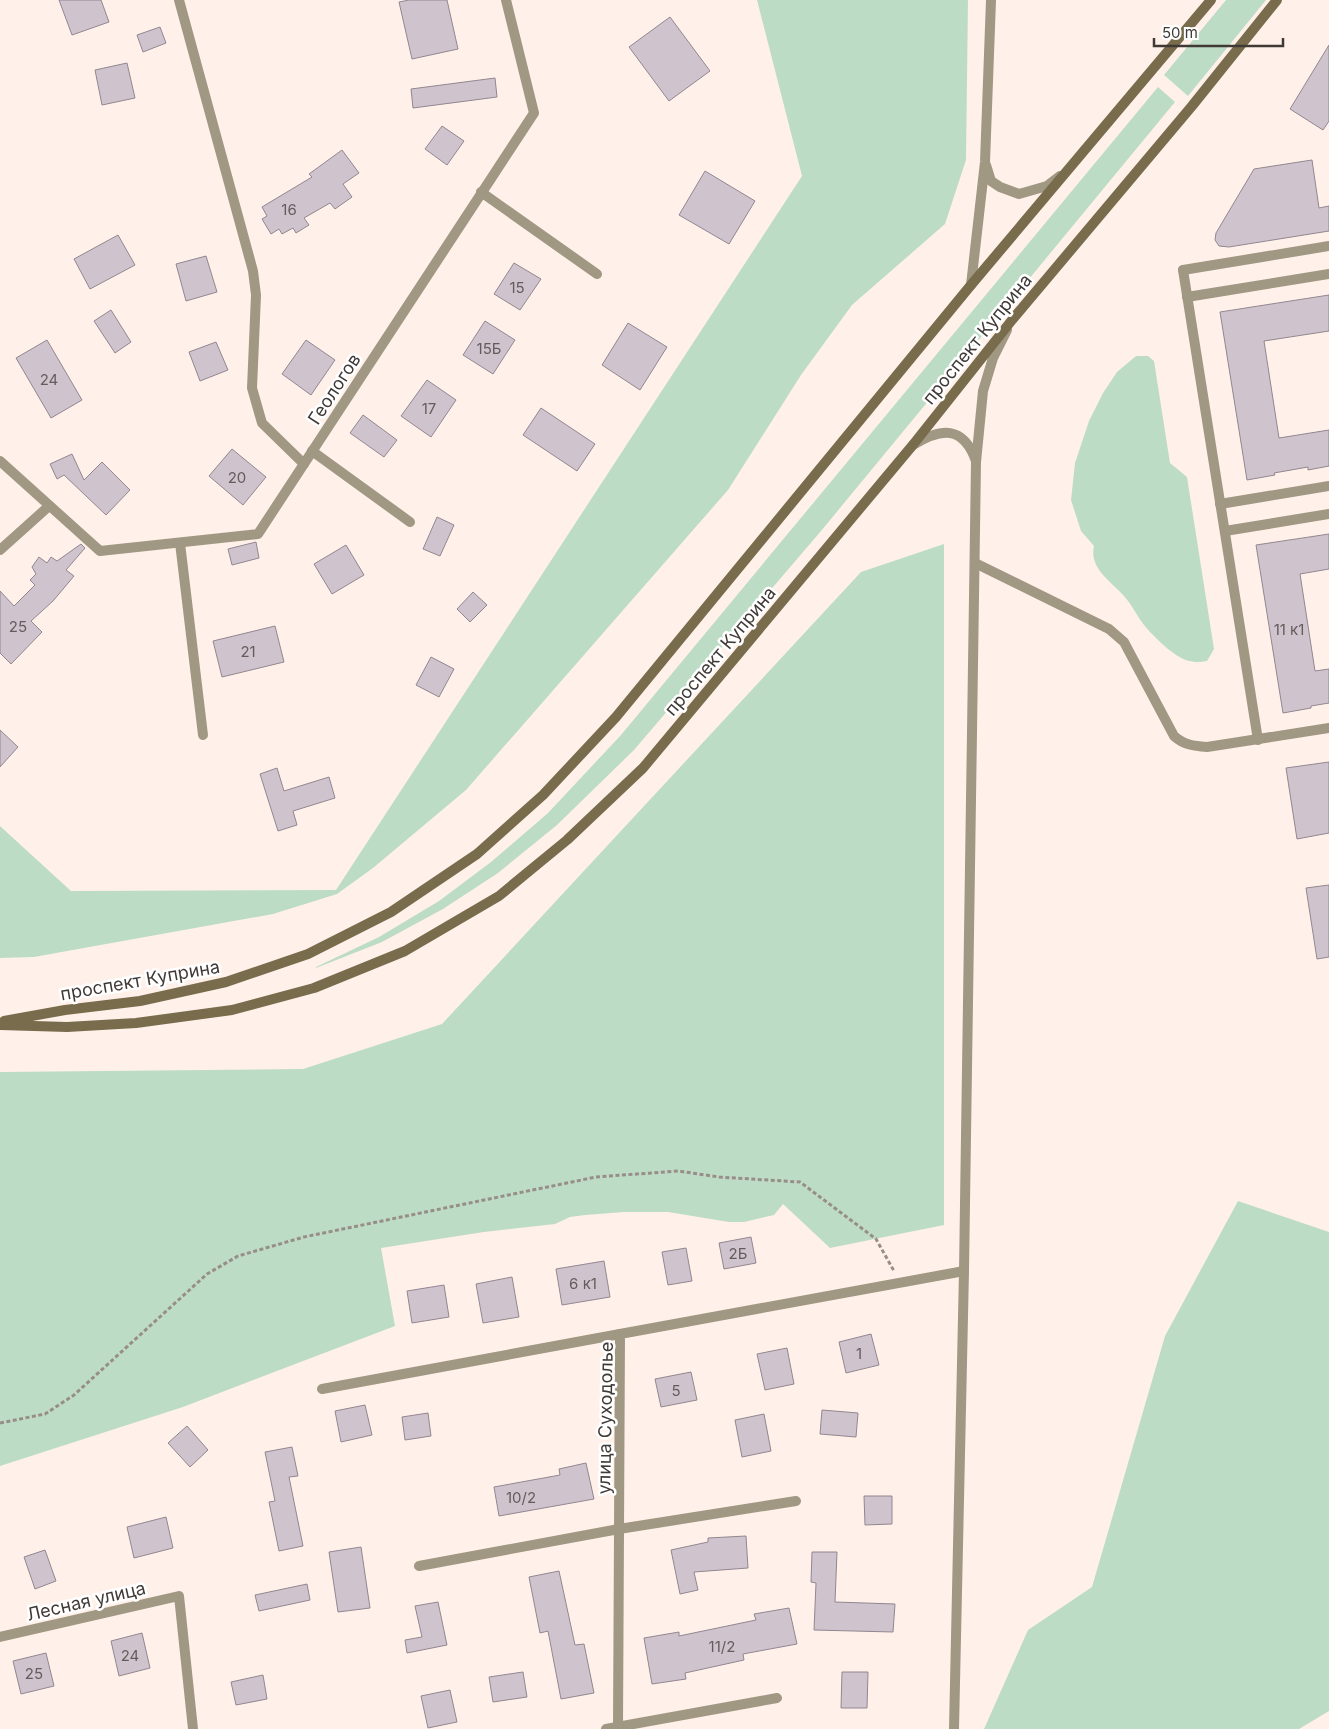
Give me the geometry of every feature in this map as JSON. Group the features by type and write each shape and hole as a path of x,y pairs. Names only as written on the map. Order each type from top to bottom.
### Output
{"main road":[{"name":"проспект Куприна","path":"0,1023 65,1010 140,1001 226,982 308,954 391,912 477,854 543,795 616,718 971,285 1211,0"},
{"name":"проспект Куприна","path":"0,1023 67,1027 136,1023 232,1010 314,988 405,951 499,896 567,840 643,768 912,446 1012,320 1192,106 1277,0"}],"street":[{"path":"179,0 253,271 256,295 252,388 262,423 304,464"},
{"name":"Геологов","path":"0,461 100,551 258,534 534,112 506,0"},
{"path":"971,285 985,162 991,0"},
{"path":"985,162 991,181 1000,187 1019,194 1047,186 1070,168"},
{"path":"481,192 597,274"},
{"path":"1258,740 1183,270 1329,246"},
{"path":"1187,297 1329,274"},
{"path":"954,1729 964,1271 976,462 983,391 993,358 1012,320"},
{"path":"912,446 928,436 943,432 956,433 966,441 976,462"},
{"path":"312,451 410,522"},
{"path":"1220,504 1329,486"},
{"path":"0,550 49,506"},
{"path":"1225,531 1329,514"},
{"path":"180,542 203,735"},
{"path":"975,563 1117,634 1124,642 1174,736 1180,742 1193,746 1207,747 1329,728"},
{"name":"улица Суходолье","path":"618,1728 620,1334 964,1271"},
{"path":"322,1389 620,1334"},
{"path":"420,1566 619,1529 796,1502"},
{"name":"Лесная улица","path":"0,1637 179,1596 192,1729"},
{"path":"606,1729 777,1698"}],"path":[{"path":"0,1423 45,1414 74,1394 208,1274 238,1256 304,1237 596,1177 678,1171 719,1177 800,1182 876,1239 901,1282"}],"green space":[{"path":"757,0 968,0 966,160 945,224 852,305 801,375 728,490 466,790 373,868 337,894 273,914 34,957 0,958 0,826 71,891 336,890 802,176"},
{"path":"1226,0 1266,0 1188,96 1164,75"},
{"path":"1158,87 1175,102 821,531 634,750 557,825 498,873 443,909 382,942 316,968 379,937 439,901 491,862 548,813 621,735"},
{"path":"1136,356 1148,356 1154,361 1170,463 1187,477 1214,649 1207,661 1192,662 1180,657 1146,627 1127,599 1098,568 1093,554 1094,546 1081,531 1071,500 1075,463 1089,421 1103,393 1117,372"},
{"path":"944,544 944,1225 830,1248 783,1204 774,1215 744,1222 729,1222 668,1212 624,1212 570,1217 555,1224 484,1232 381,1248 395,1326 183,1407 0,1466 0,1072 303,1069 442,1024 861,572"},
{"path":"1238,1201 1329,1232 1329,1711 1299,1729 984,1729 1028,1630 1092,1587 1165,1336"}],"building":[{"path":"59,0 101,0 109,22 72,35"},
{"path":"409,0 447,0 458,49 412,59 399,2"},
{"path":"670,17 710,71 669,101 629,47"},
{"path":"160,27 166,43 143,52 137,35"},
{"path":"1329,45 1329,121 1323,130 1290,109"},
{"path":"127,63 135,98 102,105 95,70"},
{"path":"495,78 497,97 413,108 411,89"},
{"path":"442,126 464,141 447,165 425,149"},
{"path":"342,150 359,173 343,184 352,197 335,209 330,203 304,218 309,225 296,233 293,228 282,234 279,229 271,234 262,219 267,216 262,207 312,177 309,174"},
{"path":"1312,160 1319,208 1329,206 1329,231 1229,247 1219,246 1215,240 1216,233 1254,169"},
{"path":"705,171 755,201 729,244 679,215"},
{"path":"118,235 135,265 90,289 74,259"},
{"path":"206,256 217,292 186,301 176,264"},
{"path":"514,263 541,279 520,310 494,294"},
{"path":"1329,295 1329,331 1264,341 1279,438 1329,430 1329,466 1308,470 1308,467 1247,480 1220,312"},
{"path":"111,310 131,342 115,353 94,321"},
{"path":"485,321 515,340 493,374 463,355"},
{"path":"628,323 667,347 640,390 602,365"},
{"path":"47,340 82,400 51,418 16,358"},
{"path":"306,340 335,360 311,395 282,374"},
{"path":"216,342 228,370 200,381 189,352"},
{"path":"427,380 456,400 431,437 401,416"},
{"path":"541,408 595,444 577,471 523,435"},
{"path":"363,415 397,440 384,457 350,433"},
{"path":"232,449 266,477 243,505 209,476"},
{"path":"72,454 84,480 102,462 130,490 106,515 64,475 57,479 50,464"},
{"path":"437,517 454,525 440,556 423,549"},
{"path":"1329,534 1329,569 1300,574 1315,671 1329,669 1329,703 1283,713 1256,545"},
{"path":"256,542 259,558 232,565 228,549"},
{"path":"81,544 85,548 66,570 74,576 53,601 31,621 42,632 11,664 0,653 0,591 14,606 35,585 30,580 36,574 32,567 39,557 47,563 51,557 57,561"},
{"path":"346,545 364,575 332,594 314,564"},
{"path":"473,592 487,605 470,622 457,609"},
{"path":"275,626 284,662 222,677 213,641"},
{"path":"431,657 454,669 439,697 416,685"},
{"path":"0,730 18,747 0,767"},
{"path":"1329,762 1329,833 1297,839 1286,768"},
{"path":"277,768 284,791 329,777 335,798 293,811 297,825 278,831 260,774"},
{"path":"1329,885 1329,957 1317,959 1306,888"},
{"path":"751,1237 756,1263 724,1269 719,1243"},
{"path":"686,1248 692,1281 668,1285 662,1252"},
{"path":"604,1261 610,1297 562,1305 556,1269"},
{"path":"512,1277 519,1317 483,1323 476,1284"},
{"path":"444,1285 449,1317 412,1323 407,1291"},
{"path":"871,1334 879,1365 846,1373 839,1342"},
{"path":"787,1348 794,1384 765,1390 757,1354"},
{"path":"691,1372 697,1400 661,1407 655,1379"},
{"path":"365,1405 372,1435 341,1442 335,1411"},
{"path":"822,1410 858,1413 856,1437 820,1434"},
{"path":"428,1413 431,1436 405,1440 402,1417"},
{"path":"764,1414 771,1451 742,1457 735,1420"},
{"path":"187,1426 208,1450 190,1467 168,1443"},
{"path":"292,1447 298,1476 289,1477 303,1546 279,1551 269,1502 275,1501 265,1452"},
{"path":"586,1463 594,1499 499,1516 494,1487 560,1475 559,1469"},
{"path":"864,1496 892,1496 892,1524 865,1525"},
{"path":"166,1517 173,1548 134,1558 127,1527"},
{"path":"746,1536 748,1568 694,1572 698,1590 680,1594 671,1550 708,1542 708,1538"},
{"path":"361,1547 370,1608 338,1612 329,1552"},
{"path":"45,1550 56,1581 35,1589 24,1557"},
{"path":"812,1552 837,1552 835,1602 895,1604 893,1632 814,1630 816,1583 811,1582"},
{"path":"559,1571 575,1645 584,1644 594,1693 561,1699 548,1631 540,1633 529,1577"},
{"path":"307,1584 310,1600 259,1611 255,1595"},
{"path":"438,1602 447,1645 407,1653 405,1640 422,1637 415,1606"},
{"path":"789,1608 797,1644 743,1654 744,1660 685,1673 686,1679 652,1684 644,1638 679,1632 679,1636 756,1620 754,1614"},
{"path":"142,1633 150,1668 119,1676 111,1641"},
{"path":"46,1653 54,1686 21,1694 13,1661"},
{"path":"523,1672 527,1697 493,1702 489,1677"},
{"path":"842,1672 868,1672 867,1708 841,1708"},
{"path":"263,1675 267,1699 236,1705 231,1682"},
{"path":"450,1690 457,1722 428,1728 421,1696"}]}
